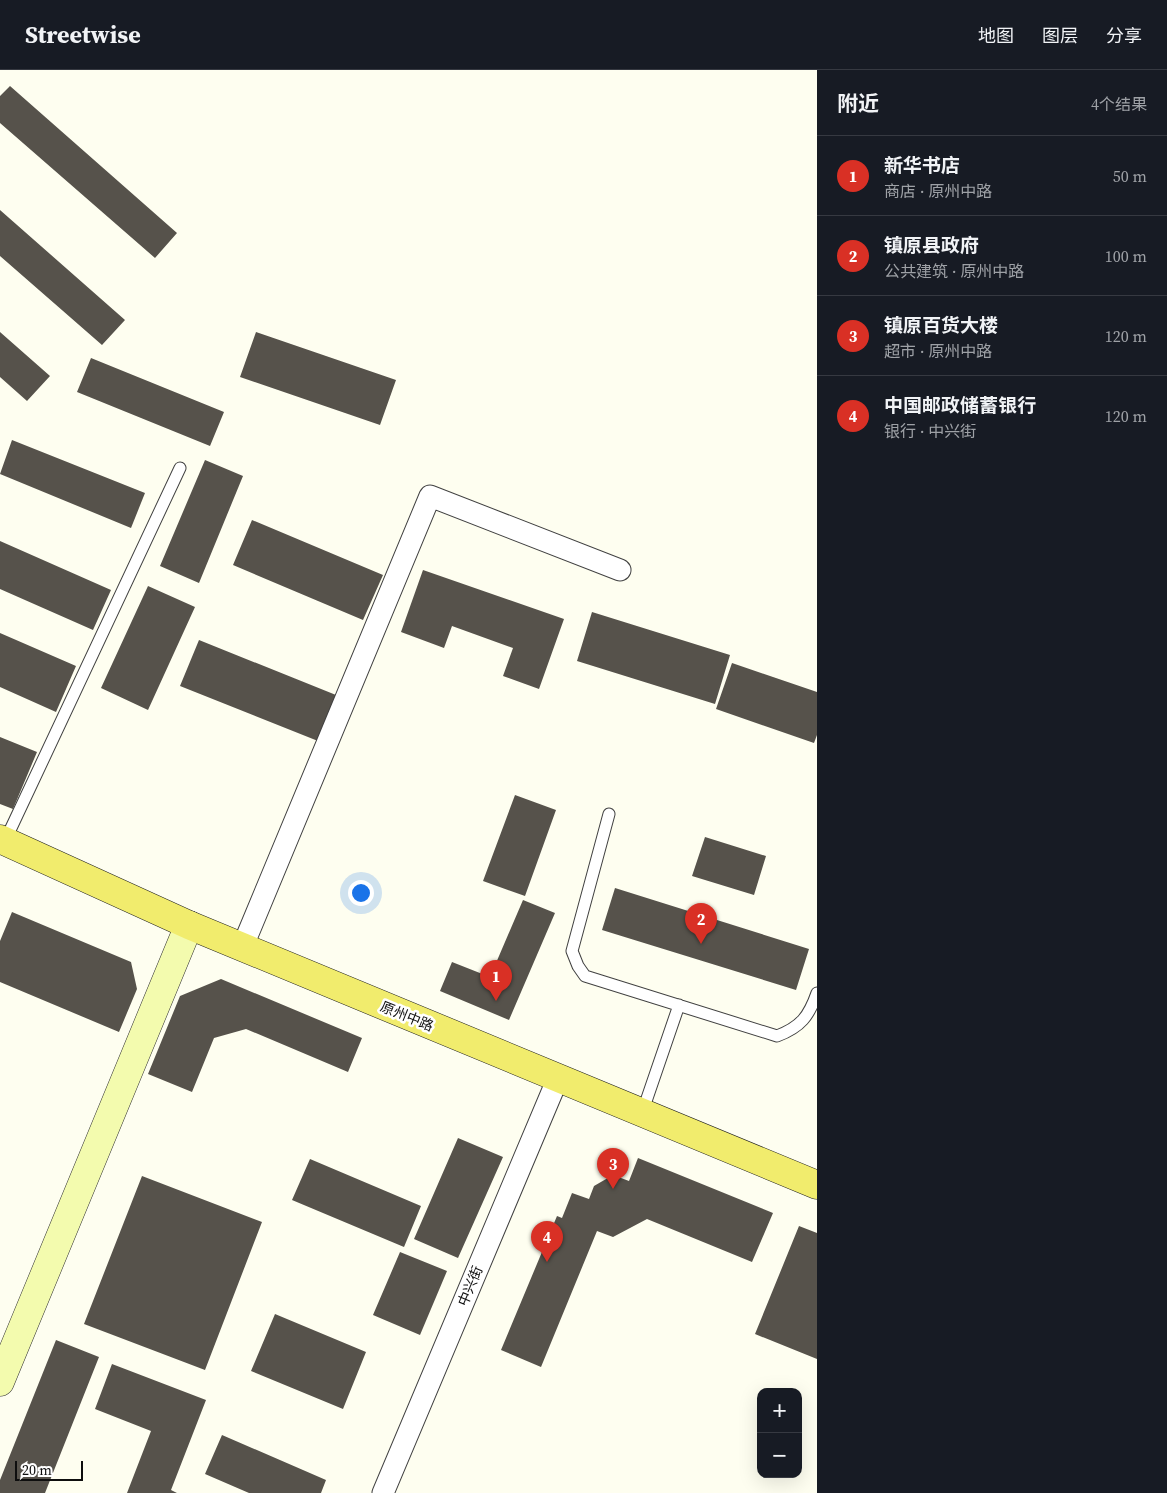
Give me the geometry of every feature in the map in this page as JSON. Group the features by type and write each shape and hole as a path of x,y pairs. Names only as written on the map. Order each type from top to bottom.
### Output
{"main road":[{"name":"原州中路","path":"2,840 242,948 817,1185"}],"street":[{"path":"242,948 430,496 620,570"},
{"path":"0,1382 189,925"},
{"name":"中兴街","path":"383,1493 558,1078"}],"lane":[{"path":"2,840 180,468"},
{"path":"609,814 572,951 578,966 585,976 777,1036 789,1032 810,1014 817,993"},
{"path":"642,1113 678,1005"}],"building":[{"path":"10,86 177,233 155,258 0,123 0,96"},
{"path":"0,210 125,320 102,345 0,256"},
{"path":"0,332 50,376 27,401 0,377"},
{"path":"256,332 396,380 380,425 240,377"},
{"path":"91,358 224,412 210,446 77,392"},
{"path":"12,440 145,493 131,528 0,474"},
{"path":"205,460 243,476 199,583 160,566"},
{"path":"252,520 383,575 363,620 233,565"},
{"path":"0,541 111,590 93,630 0,589"},
{"path":"423,570 564,619 539,689 503,676 513,648 452,626 444,648 401,632"},
{"path":"148,586 195,607 148,710 101,688"},
{"path":"592,612 730,655 715,704 577,661"},
{"path":"0,633 76,666 56,712 0,687"},
{"path":"199,640 336,695 318,741 180,686"},
{"path":"732,663 817,692 817,735 814,743 716,709"},
{"path":"0,737 37,752 13,809 0,804"},
{"path":"515,795 556,810 525,896 483,881"},
{"path":"705,837 766,856 754,895 692,876"},
{"path":"615,888 809,949 796,990 602,930"},
{"path":"523,900 555,913 509,1020 440,991 452,962 490,977"},
{"path":"12,912 131,962 137,989 119,1032 0,982 0,941"},
{"path":"221,979 362,1038 348,1072 246,1029 214,1038 192,1092 148,1074 180,996"},
{"path":"458,1138 503,1157 458,1258 414,1239"},
{"path":"638,1158 773,1213 752,1262 647,1219 613,1237 597,1231 541,1367 501,1350 557,1216 562,1218 572,1193 589,1199 594,1186 613,1175 629,1181"},
{"path":"310,1159 421,1206 404,1247 292,1200"},
{"path":"142,1176 262,1222 205,1370 84,1324"},
{"path":"799,1226 817,1233 817,1359 755,1334"},
{"path":"400,1252 447,1271 420,1335 373,1315"},
{"path":"275,1314 366,1352 343,1409 251,1371"},
{"path":"56,1340 99,1357 45,1493 0,1493 0,1480"},
{"path":"112,1364 206,1400 171,1490 177,1493 127,1493 151,1431 95,1409"},
{"path":"222,1435 326,1480 321,1493 249,1493 205,1474"}],"place":[{"name":"镇原县政府","path":"701,944"},
{"name":"新华书店","path":"496,1001"},
{"name":"镇原百货大楼","path":"613,1189"},
{"name":"中国邮政储蓄银行","path":"547,1262"}]}
